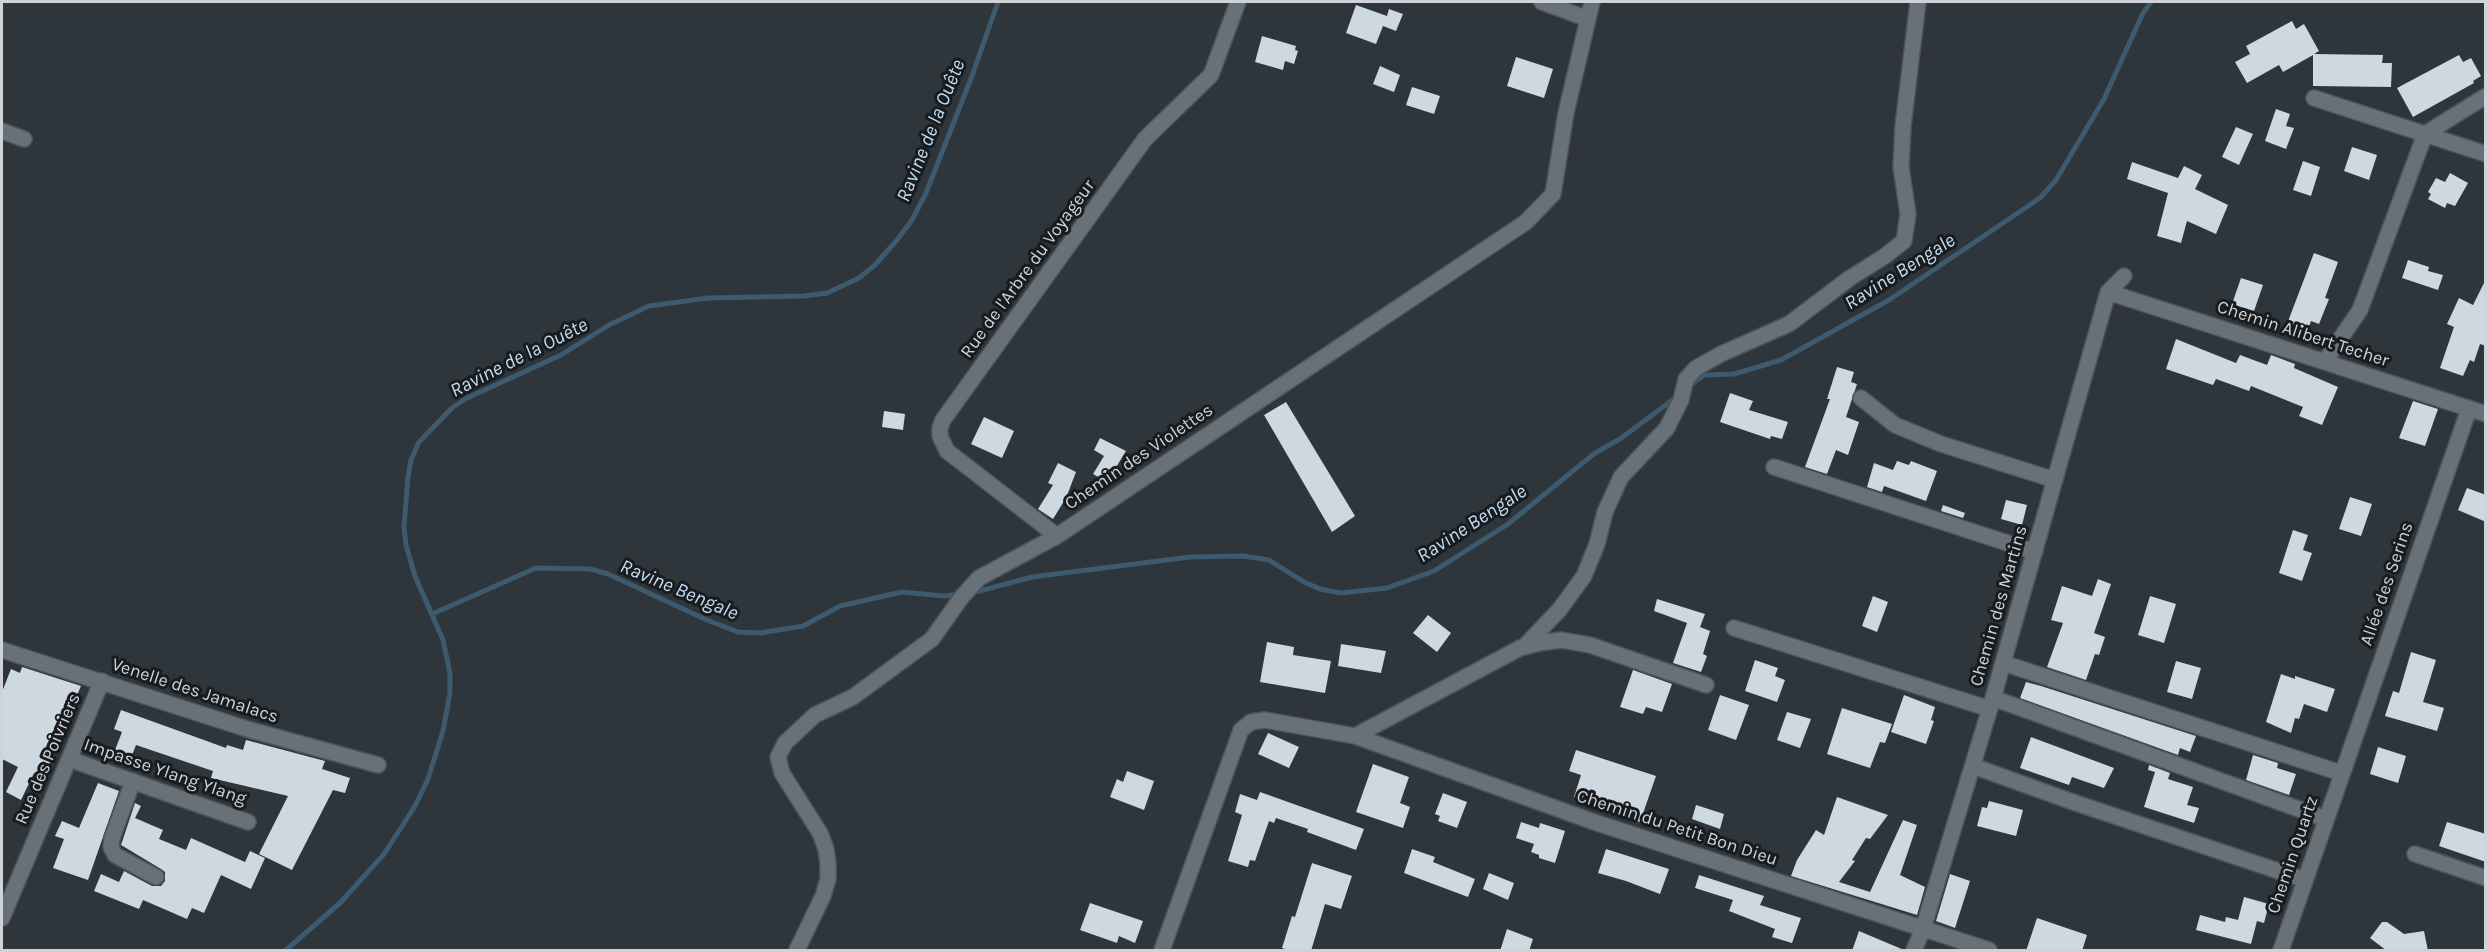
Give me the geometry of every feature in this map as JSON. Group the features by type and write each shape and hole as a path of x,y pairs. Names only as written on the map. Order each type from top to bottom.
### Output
{"street":[{"name":"Rue de l'Arbre du Voyageur","path":"1057,536 947,451 940,436 940,428 1144,139 1211,75 1238,2"},
{"path":"1542,2 1588,19"},
{"name":"Chemin des Violettes","path":"797,951 823,896 828,879 828,864 826,849 820,834 782,772 778,757 785,743 815,715 853,697 932,639 979,578 1057,536 1526,222 1553,194 1566,112 1592,2"},
{"path":"1525,646 1560,609 1584,576 1597,544 1605,512 1621,477 1667,428 1681,400 1686,379 1696,369 1721,354 1789,324 1904,241 1908,214 1901,167 1903,126 1918,2"},
{"path":"2325,360 2360,310 2425,134 2486,96"},
{"path":"2314,98 2486,154"},
{"path":"2,131 24,140"},
{"name":"Chemin des Martins","path":"1914,951 1923,929 2003,663 2108,292 2124,276"},
{"name":"Chemin Alibert Techer","path":"2108,292 2325,360 2486,414"},
{"path":"1861,398 1895,425 1941,444 2055,480"},
{"name":"Allée des Serins","path":"2342,773 2469,409"},
{"path":"1774,467 2035,552"},
{"path":"1734,628 1991,703 2326,819"},
{"path":"1354,736 1525,646 1561,640 1590,645 1706,686"},
{"name":"Venelle des Jamalacs","path":"2,650 247,729 378,765"},
{"path":"2003,663 2342,773"},
{"name":"Rue des Poivriers","path":"2,918 102,681"},
{"name":"Chemin du Petit Bon Dieu","path":"1162,951 1241,730 1251,722 1265,720 1354,736 1597,823 1989,951"},
{"name":"Impasse Ylang Ylang","path":"69,759 248,822"},
{"path":"1972,766 2305,880"},
{"name":"Chemin Quartz","path":"2281,951 2342,773"},
{"path":"132,781 111,847 115,855 156,877"},
{"path":"2415,854 2486,878"}],"building":[{"path":"1356,5 1387,16 1389,9 1403,14 1396,31 1383,26 1376,44 1346,33"},
{"path":"2292,21 2296,29 2304,24 2319,51 2314,54 2383,55 2382,63 2392,63 2391,87 2313,86 2313,55 2283,72 2279,65 2247,83 2235,62 2250,54 2246,46"},
{"path":"1262,36 1296,46 1295,50 1298,51 1294,64 1285,61 1283,70 1255,62"},
{"path":"2459,55 2463,62 2471,58 2481,76 2473,81 2474,83 2413,117 2397,88"},
{"path":"1516,57 1553,69 1544,98 1507,86"},
{"path":"1380,66 1400,75 1394,92 1373,84"},
{"path":"1412,87 1440,96 1434,114 1406,105"},
{"path":"2276,109 2290,114 2286,126 2294,128 2286,149 2265,141"},
{"path":"2236,127 2253,134 2239,165 2222,157"},
{"path":"2352,147 2377,155 2369,180 2344,171"},
{"path":"2303,161 2320,167 2311,196 2293,190"},
{"path":"2132,162 2178,178 2184,166 2202,175 2195,189 2228,205 2216,234 2187,221 2181,243 2157,236 2168,193 2127,179"},
{"path":"2450,173 2468,183 2455,206 2447,203 2445,208 2428,199 2431,194 2428,192 2436,178 2445,182"},
{"path":"2314,253 2338,262 2325,298 2329,299 2319,324 2311,321 2307,332 2287,324"},
{"path":"2408,260 2429,267 2428,271 2443,275 2438,290 2402,278"},
{"path":"2241,278 2263,285 2254,311 2232,304"},
{"path":"2486,279 2486,346 2480,344 2474,362 2470,360 2463,376 2440,368 2454,327 2447,324 2459,298 2473,305"},
{"path":"2176,339 2236,363 2240,355 2267,365 2271,355 2295,364 2294,368 2338,387 2322,425 2299,416 2303,407 2251,386 2249,391 2216,379 2213,385 2166,369"},
{"path":"1837,367 1854,372 1851,382 1857,384 1846,417 1859,422 1848,455 1836,450 1827,474 1805,467 1830,399 1827,399"},
{"path":"1730,393 1753,401 1749,410 1788,422 1782,439 1771,436 1770,439 1720,422"},
{"path":"2413,401 2438,409 2425,446 2399,438"},
{"path":"1286,402 1355,516 1332,532 1264,415"},
{"path":"884,411 905,414 903,430 882,427"},
{"path":"984,417 1014,431 1002,458 971,444"},
{"path":"1100,438 1126,451 1107,482 1093,474 1104,456 1094,450"},
{"path":"1897,461 1909,465 1911,461 1937,471 1926,501 1884,486 1882,492 1867,487 1874,463 1893,470"},
{"path":"1058,463 1076,472 1066,498 1053,519 1038,509 1053,485 1048,483"},
{"path":"2467,488 2486,495 2486,522 2458,510"},
{"path":"2350,497 2372,504 2361,536 2339,529"},
{"path":"2006,500 2027,505 2022,525 2001,519"},
{"path":"1943,505 1965,513 1963,518 1941,511"},
{"path":"2293,530 2308,535 2303,550 2312,553 2302,581 2279,573"},
{"path":"2098,579 2111,584 2094,633 2105,637 2099,655 2095,654 2086,680 2047,667 2063,623 2051,620 2062,586 2092,596"},
{"path":"1873,596 1888,602 1877,632 1862,626"},
{"path":"2150,596 2176,604 2164,643 2138,635"},
{"path":"1657,599 1705,614 1700,627 1710,631 1703,654 1707,656 1701,672 1673,663 1687,623 1654,611"},
{"path":"1428,615 1451,633 1437,652 1413,633"},
{"path":"1267,642 1294,647 1293,655 1331,661 1325,693 1260,682"},
{"path":"1341,644 1386,651 1381,673 1338,666"},
{"path":"2411,652 2436,660 2423,702 2444,708 2437,731 2385,716 2393,691 2399,693"},
{"path":"1755,660 1778,668 1775,676 1785,680 1777,702 1745,691"},
{"path":"2176,661 2201,668 2192,699 2167,692"},
{"path":"22,667 81,686 63,728 56,725 42,756 51,760 43,777 34,773 21,800 6,792 18,767 2,759 2,692 11,669 20,673"},
{"path":"1633,670 1672,684 1662,712 1646,707 1643,714 1620,707"},
{"path":"2281,674 2295,679 2295,676 2335,689 2327,712 2304,704 2299,719 2295,718 2291,733 2266,722"},
{"path":"2026,682 2196,736 2190,752 2180,748 2178,755 2020,698"},
{"path":"1720,695 1749,705 1736,740 1708,730"},
{"path":"1904,695 1935,707 1931,720 1934,721 1926,744 1891,732"},
{"path":"1842,708 1892,724 1885,743 1880,742 1870,768 1827,754"},
{"path":"121,710 226,748 227,745 243,750 246,740 325,761 322,769 350,778 345,793 333,790 292,870 259,854 288,796 211,778 213,771 136,745 128,765 112,758 122,732 114,729"},
{"path":"1787,712 1811,719 1800,748 1777,740"},
{"path":"1268,733 1299,747 1289,768 1258,754"},
{"path":"2031,737 2114,768 2104,788 2072,777 2069,785 2020,768"},
{"path":"2378,747 2406,756 2398,783 2370,774"},
{"path":"1576,750 1656,776 1640,822 1621,816 1624,807 1598,798 1596,804 1574,797 1581,775 1569,771"},
{"path":"2253,755 2278,763 2277,768 2296,774 2289,795 2246,780"},
{"path":"1373,764 1409,777 1400,803 1410,807 1403,828 1356,812"},
{"path":"2149,765 2170,773 2168,779 2193,787 2187,805 2199,808 2194,823 2144,807 2155,772 2148,770"},
{"path":"1127,771 1154,781 1144,810 1110,797 1117,779 1123,782"},
{"path":"98,783 119,791 88,880 53,868 64,839 55,836 62,821 79,828"},
{"path":"1260,792 1364,829 1356,850 1276,818 1274,823 1269,821 1255,861 1250,860 1248,867 1228,861 1242,815 1235,812 1240,794 1257,800"},
{"path":"1443,793 1467,802 1457,828 1438,821 1440,816 1435,814"},
{"path":"1837,797 1888,815 1870,839 1866,838 1852,860 1855,861 1839,882 1870,892 1903,820 1917,825 1900,875 1925,887 1917,915 1791,876 1797,860 1816,830 1824,835"},
{"path":"1989,801 2023,810 2016,836 1977,826 1982,807 1987,808"},
{"path":"135,803 141,806 135,818 163,830 159,839 186,850 191,838 245,862 250,851 265,858 251,889 221,875 204,913 192,908 187,919 143,900 139,909 94,891 101,874 119,882 124,871 152,886 161,886 165,881 165,872 121,845"},
{"path":"1696,805 1724,814 1720,829 1692,819"},
{"path":"1521,822 1539,828 1540,823 1565,831 1555,863 1539,858 1539,855 1531,852 1534,844 1516,838"},
{"path":"2447,822 2486,834 2486,862 2439,846"},
{"path":"1412,849 1435,857 1433,862 1475,879 1468,897 1404,873"},
{"path":"1606,849 1669,869 1660,894 1598,873"},
{"path":"1312,863 1352,876 1341,909 1325,904 1311,951 1291,951 1282,948 1292,916 1295,917"},
{"path":"1489,873 1514,883 1508,900 1483,889"},
{"path":"1950,874 1970,881 1955,928 1936,921"},
{"path":"1699,875 1764,896 1760,905 1801,918 1792,943 1772,937 1775,929 1729,911 1733,900 1695,888"},
{"path":"2244,897 2269,904 2264,923 2257,921 2251,944 2196,930 2200,915 2225,922 2226,917 2238,920"},
{"path":"1090,903 1143,921 1135,943 1119,936 1117,943 1080,930"},
{"path":"2037,918 2087,935 2082,951 2026,951"},
{"path":"2382,922 2387,922 2404,934 2424,931 2428,951 2387,951 2370,938"},
{"path":"1507,929 1533,939 1529,951 1500,951"},
{"path":"1859,931 1904,950 1904,951 1852,951"}],"waterway":[{"name":"Ravine de la Ouête","path":"286,950 341,902 384,854 415,806 428,779 443,731 450,693 450,673 443,640 415,576 406,545 404,527 408,477 411,460 419,442 453,407 467,398 561,355 609,325 649,306 708,298 804,296 827,293 859,278 875,265 897,240 912,220 926,193 998,2"},
{"name":"Ravine Bengale","path":"1688,387 1704,375 1734,374 1781,360 1889,300 2040,198 2056,180 2104,99 2143,13 2151,2"},
{"name":"Ravine Bengale","path":"972,593 1032,577 1190,557 1243,556 1269,560 1304,582 1320,589 1341,593 1387,588 1434,571 1508,524 1595,453 1620,439 1679,395"},
{"name":"Ravine Bengale","path":"432,614 536,568 590,569 608,574 738,632 760,633 803,626 840,606 902,592 944,596 960,594"}]}
